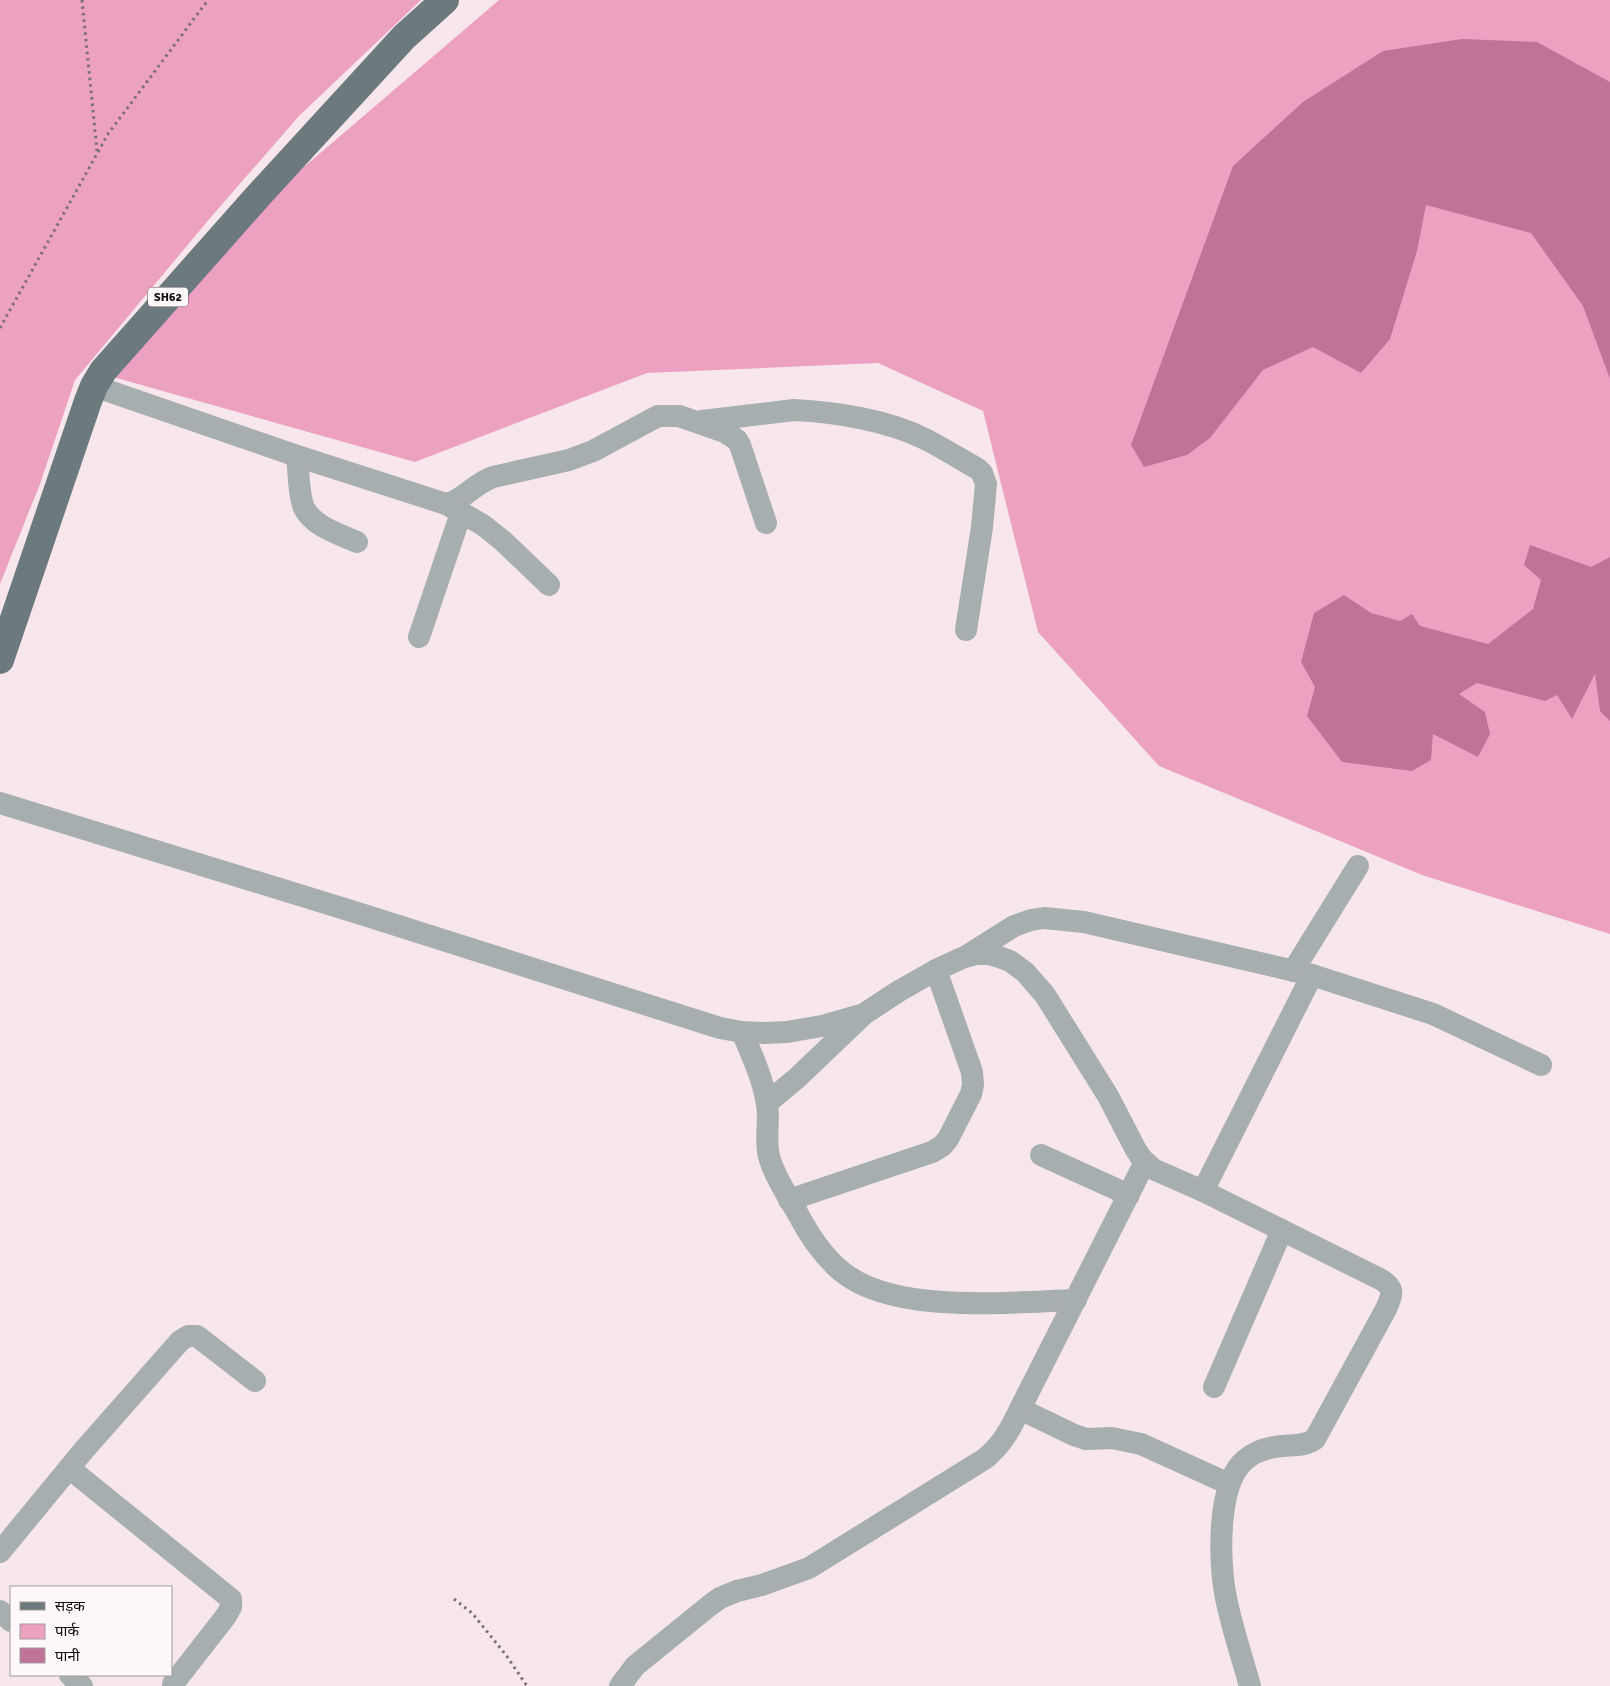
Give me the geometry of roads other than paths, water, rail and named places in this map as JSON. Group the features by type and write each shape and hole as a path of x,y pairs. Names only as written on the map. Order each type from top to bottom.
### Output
{"main road":[{"name":"SH62","path":"0,660 94,386 103,371 258,196 404,37 445,0"}],"street":[{"path":"94,386 454,509 483,525 503,540 549,585"},
{"path":"695,422 794,410 834,414 894,427 924,438 978,469 982,473 986,484 982,527 966,630"},
{"path":"419,637 457,500 484,480 569,460 593,451 658,416 679,416 725,432 737,440 766,523"},
{"path":"297,456 301,497 304,508 311,517 322,525 357,542"},
{"path":"0,803 352,911 720,1028 764,1033 796,1030 822,1026 864,1014"},
{"path":"1203,1191 1302,973 1358,866"},
{"path":"767,1103 797,1078 864,1014 899,991 962,958 1014,926 1044,918 1084,922 1302,973 1433,1014 1541,1065"},
{"path":"962,958 976,954 1000,957 1010,961 1035,982 1045,995 1102,1088 1136,1150 1145,1162 1153,1168 1203,1191 1388,1284 1392,1290 1391,1297 1316,1439 1310,1443 1269,1447 1256,1453 1244,1460 1234,1472 1229,1484 1222,1519 1222,1570 1230,1616 1250,1686"},
{"path":"790,1200 932,1152 942,1146 948,1139 971,1094 973,1085 972,1072 936,970"},
{"path":"742,1032 761,1079 767,1103 768,1154 777,1177 817,1245 841,1272 879,1292 915,1299 942,1302 1076,1300"},
{"path":"1041,1155 1129,1195"},
{"path":"620,1686 635,1666 714,1602 737,1592 809,1568 986,1458 997,1449 1005,1439 1145,1162"},
{"path":"1214,1387 1282,1230"},
{"path":"0,1552 180,1341 188,1336 197,1336 255,1381"},
{"path":"1020,1409 1086,1439 1112,1438 1141,1444 1229,1484"},
{"path":"70,1468 231,1599 231,1607 226,1616 172,1684"},
{"path":"0,1611 10,1620"},
{"path":"71,1676 82,1686"}],"water":[{"path":"1462,39 1537,42 1610,82 1610,379 1583,306 1531,233 1426,205 1417,251 1390,339 1361,373 1313,347 1263,370 1210,438 1187,455 1144,467 1131,445 1233,166 1303,102 1383,51"},
{"path":"1530,545 1591,567 1610,557 1610,721 1600,711 1595,674 1572,719 1557,695 1545,701 1477,683 1459,694 1485,712 1490,734 1478,757 1433,734 1431,760 1412,771 1342,762 1307,716 1315,687 1301,662 1314,613 1344,595 1371,613 1400,621 1412,614 1420,626 1488,644 1533,609 1541,580 1524,565"}]}
